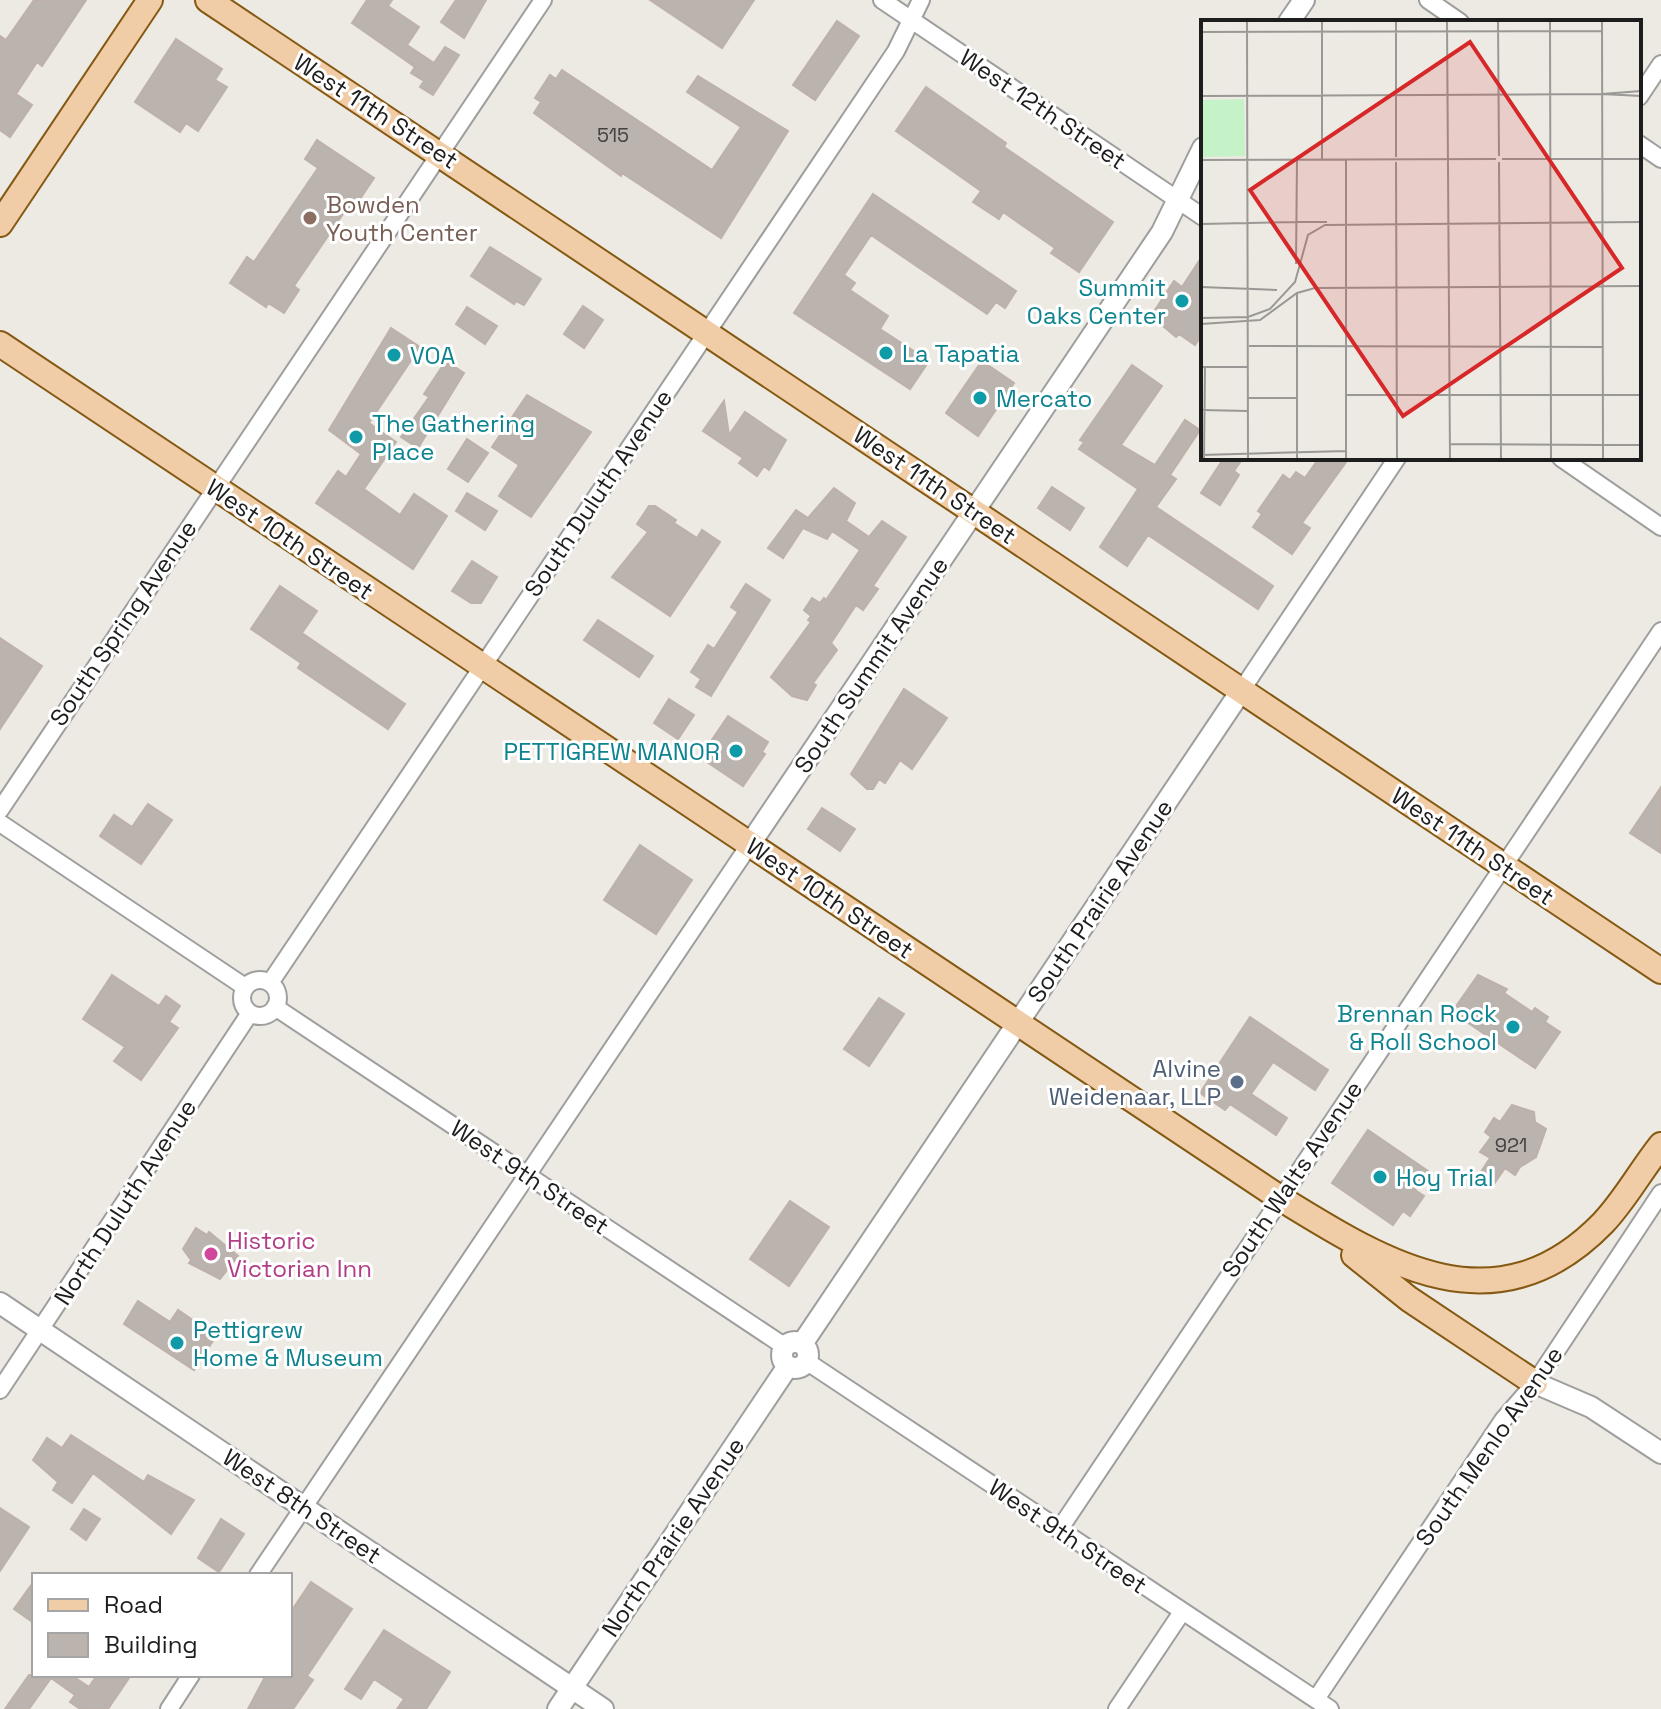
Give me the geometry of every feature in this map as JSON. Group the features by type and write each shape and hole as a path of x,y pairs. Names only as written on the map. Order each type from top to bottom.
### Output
{"main road":[{"path":"0,224 150,0"},
{"name":"West 11th Street","path":"208,0 1661,971"},
{"name":"West 10th Street","path":"0,344 1280,1198 1394,1264 1450,1280 1503,1279 1540,1266 1587,1238 1605,1221 1661,1145"},
{"path":"1280,1198 1409,1299 1535,1383"}],"street":[{"name":"South Spring Avenue","path":"0,810 543,0"},
{"name":"West 12th Street","path":"882,0 1201,216"},
{"name":"South Duluth Avenue","path":"270,983 896,51 909,18 921,0"},
{"path":"1290,20 1304,0"},
{"path":"1428,0 1457,20"},
{"path":"1641,94 1661,64"},
{"path":"1641,145 1661,159"},
{"name":"South Summit Avenue","path":"259,1573 1162,232 1201,152"},
{"name":"South Prairie Avenue","path":"795,1354 1396,460"},
{"path":"1564,460 1661,527"},
{"name":"South Walts Avenue","path":"1059,1530 1661,631"},
{"path":"0,823 245,987"},
{"path":"254,981 270,983 278,996 275,1007 267,1014 250,1013 242,998 245,987 254,981"},
{"name":"West 9th Street","path":"275,1007 1330,1709"},
{"name":"North Duluth Avenue","path":"0,1390 250,1013"},
{"name":"South Menlo Avenue","path":"1316,1699 1503,1420 1535,1383 1661,1193"},
{"name":"West 8th Street","path":"0,1303 603,1709"},
{"name":"North Prairie Avenue","path":"558,1709 795,1354"},
{"path":"1535,1383 1591,1407 1661,1453"},
{"path":"1117,1709 1182,1612"},
{"path":"169,1709 190,1677"}],"building":[{"path":"34,0 86,0 42,66 37,62 16,94 32,105 10,137 0,130 0,36 6,40"},
{"path":"367,0 392,0 388,6 419,27 407,45 434,63 445,47 459,55 433,95 420,87 424,81 411,73 415,67 352,23"},
{"path":"456,0 486,0 464,38 441,22"},
{"path":"650,0 754,0 722,48"},
{"path":"837,21 859,36 815,100 793,85"},
{"path":"176,39 222,69 215,80 227,87 198,131 186,123 180,132 135,102"},
{"path":"562,70 712,170 741,127 687,92 698,76 788,131 721,238 622,173 621,176 534,113 541,102 535,98 550,75 556,79"},
{"path":"926,87 1006,143 1004,147 1113,222 1079,272 1051,253 1055,248 1003,212 999,219 973,202 981,191 896,131"},
{"path":"317,140 374,178 352,211 347,208 294,286 299,290 284,313 268,303 266,307 230,283 247,257 254,262 318,168 305,159"},
{"path":"873,194 1016,291 1005,308 996,302 987,314 871,235 844,275 855,283 850,290 888,316 880,329 929,361 910,389 794,313"},
{"path":"490,247 541,279 524,305 516,301 514,304 471,276"},
{"name":"Summit Oaks Center","path":"1201,258 1201,336 1195,345 1179,334 1176,337 1151,316 1174,281 1182,287"},
{"path":"583,306 603,320 584,348 564,334"},
{"path":"467,307 497,326 485,344 456,324"},
{"path":"391,328 420,347 369,423 396,442 364,489 400,515 414,494 447,516 413,569 316,503 338,471 346,477 361,454 329,430"},
{"path":"446,361 464,373 418,448 401,437 429,397 424,394"},
{"name":"Mercato","path":"982,361 1014,383 978,436 946,413"},
{"path":"1132,365 1162,386 1121,445 1155,465 1185,420 1200,430 1170,475 1176,479 1156,507 1273,586 1258,609 1148,535 1127,566 1100,547 1138,489 1079,449 1084,442 1080,440"},
{"path":"527,395 591,432 531,517 499,496 519,465 492,447"},
{"path":"724,401 729,435 745,412 786,440 769,470 764,466 757,476 739,463 743,458 703,431"},
{"path":"467,439 488,453 468,482 448,469"},
{"path":"1223,460 1242,460 1234,471 1239,475 1220,505 1201,493"},
{"path":"1318,460 1348,460 1302,523 1310,528 1292,554 1253,527 1262,514 1258,511 1283,475 1290,480 1296,472 1305,478"},
{"path":"1052,487 1084,508 1070,530 1038,508"},
{"path":"834,488 855,503 846,521 869,537 882,521 906,537 873,586 878,589 863,610 856,605 831,643 837,650 813,683 816,685 807,700 792,696 771,677 811,622 808,620 811,616 804,610 812,598 820,603 824,598 826,600 860,550 832,531 827,539 803,528 783,558 768,548 796,510 808,518"},
{"path":"467,493 497,511 485,530 456,511"},
{"path":"649,506 655,506 676,520 674,523 697,538 702,530 720,542 670,616 612,577 648,532 637,524"},
{"path":"472,561 497,577 481,603 471,603 452,591"},
{"path":"746,584 770,600 711,696 696,687 701,679 691,672 708,645 714,649 738,612 731,607"},
{"path":"280,586 317,611 302,633 405,704 388,729 298,668 301,663 251,629"},
{"path":"598,620 653,656 639,677 584,640"},
{"path":"0,638 42,666 0,729"},
{"path":"904,689 947,718 912,769 900,760 885,783 879,779 873,789 867,789 851,774"},
{"path":"669,699 694,715 678,739 654,723"},
{"name":"PETTIGREW MANOR","path":"728,716 768,742 762,752 765,754 743,786 704,760 711,749 707,747"},
{"path":"1661,787 1661,853 1630,833"},
{"path":"148,804 172,820 141,864 100,836 114,815 132,827"},
{"path":"822,808 855,829 840,851 808,829"},
{"path":"640,845 692,880 656,934 604,900"},
{"path":"112,975 159,1006 166,996 180,1006 169,1022 178,1028 141,1080 114,1061 125,1047 83,1019"},
{"name":"Brennan Rock & Roll School","path":"1478,975 1507,989 1504,993 1532,1012 1535,1008 1548,1017 1545,1022 1560,1032 1535,1068 1452,1012"},
{"path":"879,998 904,1014 869,1066 844,1049"},
{"path":"1250,1017 1328,1070 1315,1090 1273,1062 1251,1094 1287,1118 1276,1135 1230,1104 1225,1110 1200,1093"},
{"path":"1512,1105 1534,1112 1535,1122 1546,1129 1536,1157 1520,1167 1515,1175 1505,1168 1494,1184 1479,1175 1490,1158 1480,1152 1491,1137 1485,1132 1494,1118 1500,1122"},
{"name":"Hoy Trial","path":"1368,1130 1428,1171 1415,1190 1424,1196 1410,1216 1403,1211 1393,1225 1332,1183"},
{"path":"790,1201 829,1227 789,1286 750,1259"},
{"name":"Historic Victorian Inn","path":"196,1228 207,1235 209,1232 238,1256 220,1279 189,1263 191,1260 183,1249"},
{"path":"138,1301 170,1322 178,1310 216,1336 194,1370 124,1324"},
{"path":"71,1435 144,1482 148,1475 194,1500 171,1534 93,1473 72,1503 53,1490 58,1482 33,1460 47,1438 62,1448"},
{"path":"0,1508 29,1527 0,1571"},
{"path":"84,1509 100,1519 86,1540 71,1529"},
{"path":"221,1519 244,1534 219,1572 198,1558"},
{"path":"311,1582 352,1609 307,1676 313,1680 293,1709 248,1709 265,1677 292,1677 292,1610"},
{"path":"32,1584 32,1622 14,1609"},
{"path":"384,1630 450,1672 426,1709 397,1709 404,1699 374,1679 361,1699 345,1689"},
{"path":"29,1675 74,1677 89,1687 96,1677 130,1677 108,1709 80,1709 70,1702 75,1695 51,1678 29,1709 5,1709"}],"place":[{"name":"Bowden Youth Center","path":"310,218"},
{"name":"Summit Oaks Center","path":"1182,301"},
{"name":"La Tapatia","path":"886,353"},
{"name":"VOA","path":"394,355"},
{"name":"Mercato","path":"980,398"},
{"name":"The Gathering Place","path":"356,437"},
{"name":"PETTIGREW MANOR","path":"736,751"},
{"name":"Brennan Rock & Roll School","path":"1513,1027"},
{"name":"Alvine Weidenaar, LLP","path":"1237,1082"},
{"name":"Hoy Trial","path":"1380,1177"},
{"name":"Historic Victorian Inn","path":"211,1254"},
{"name":"Pettigrew Home & Museum","path":"177,1343"}]}
